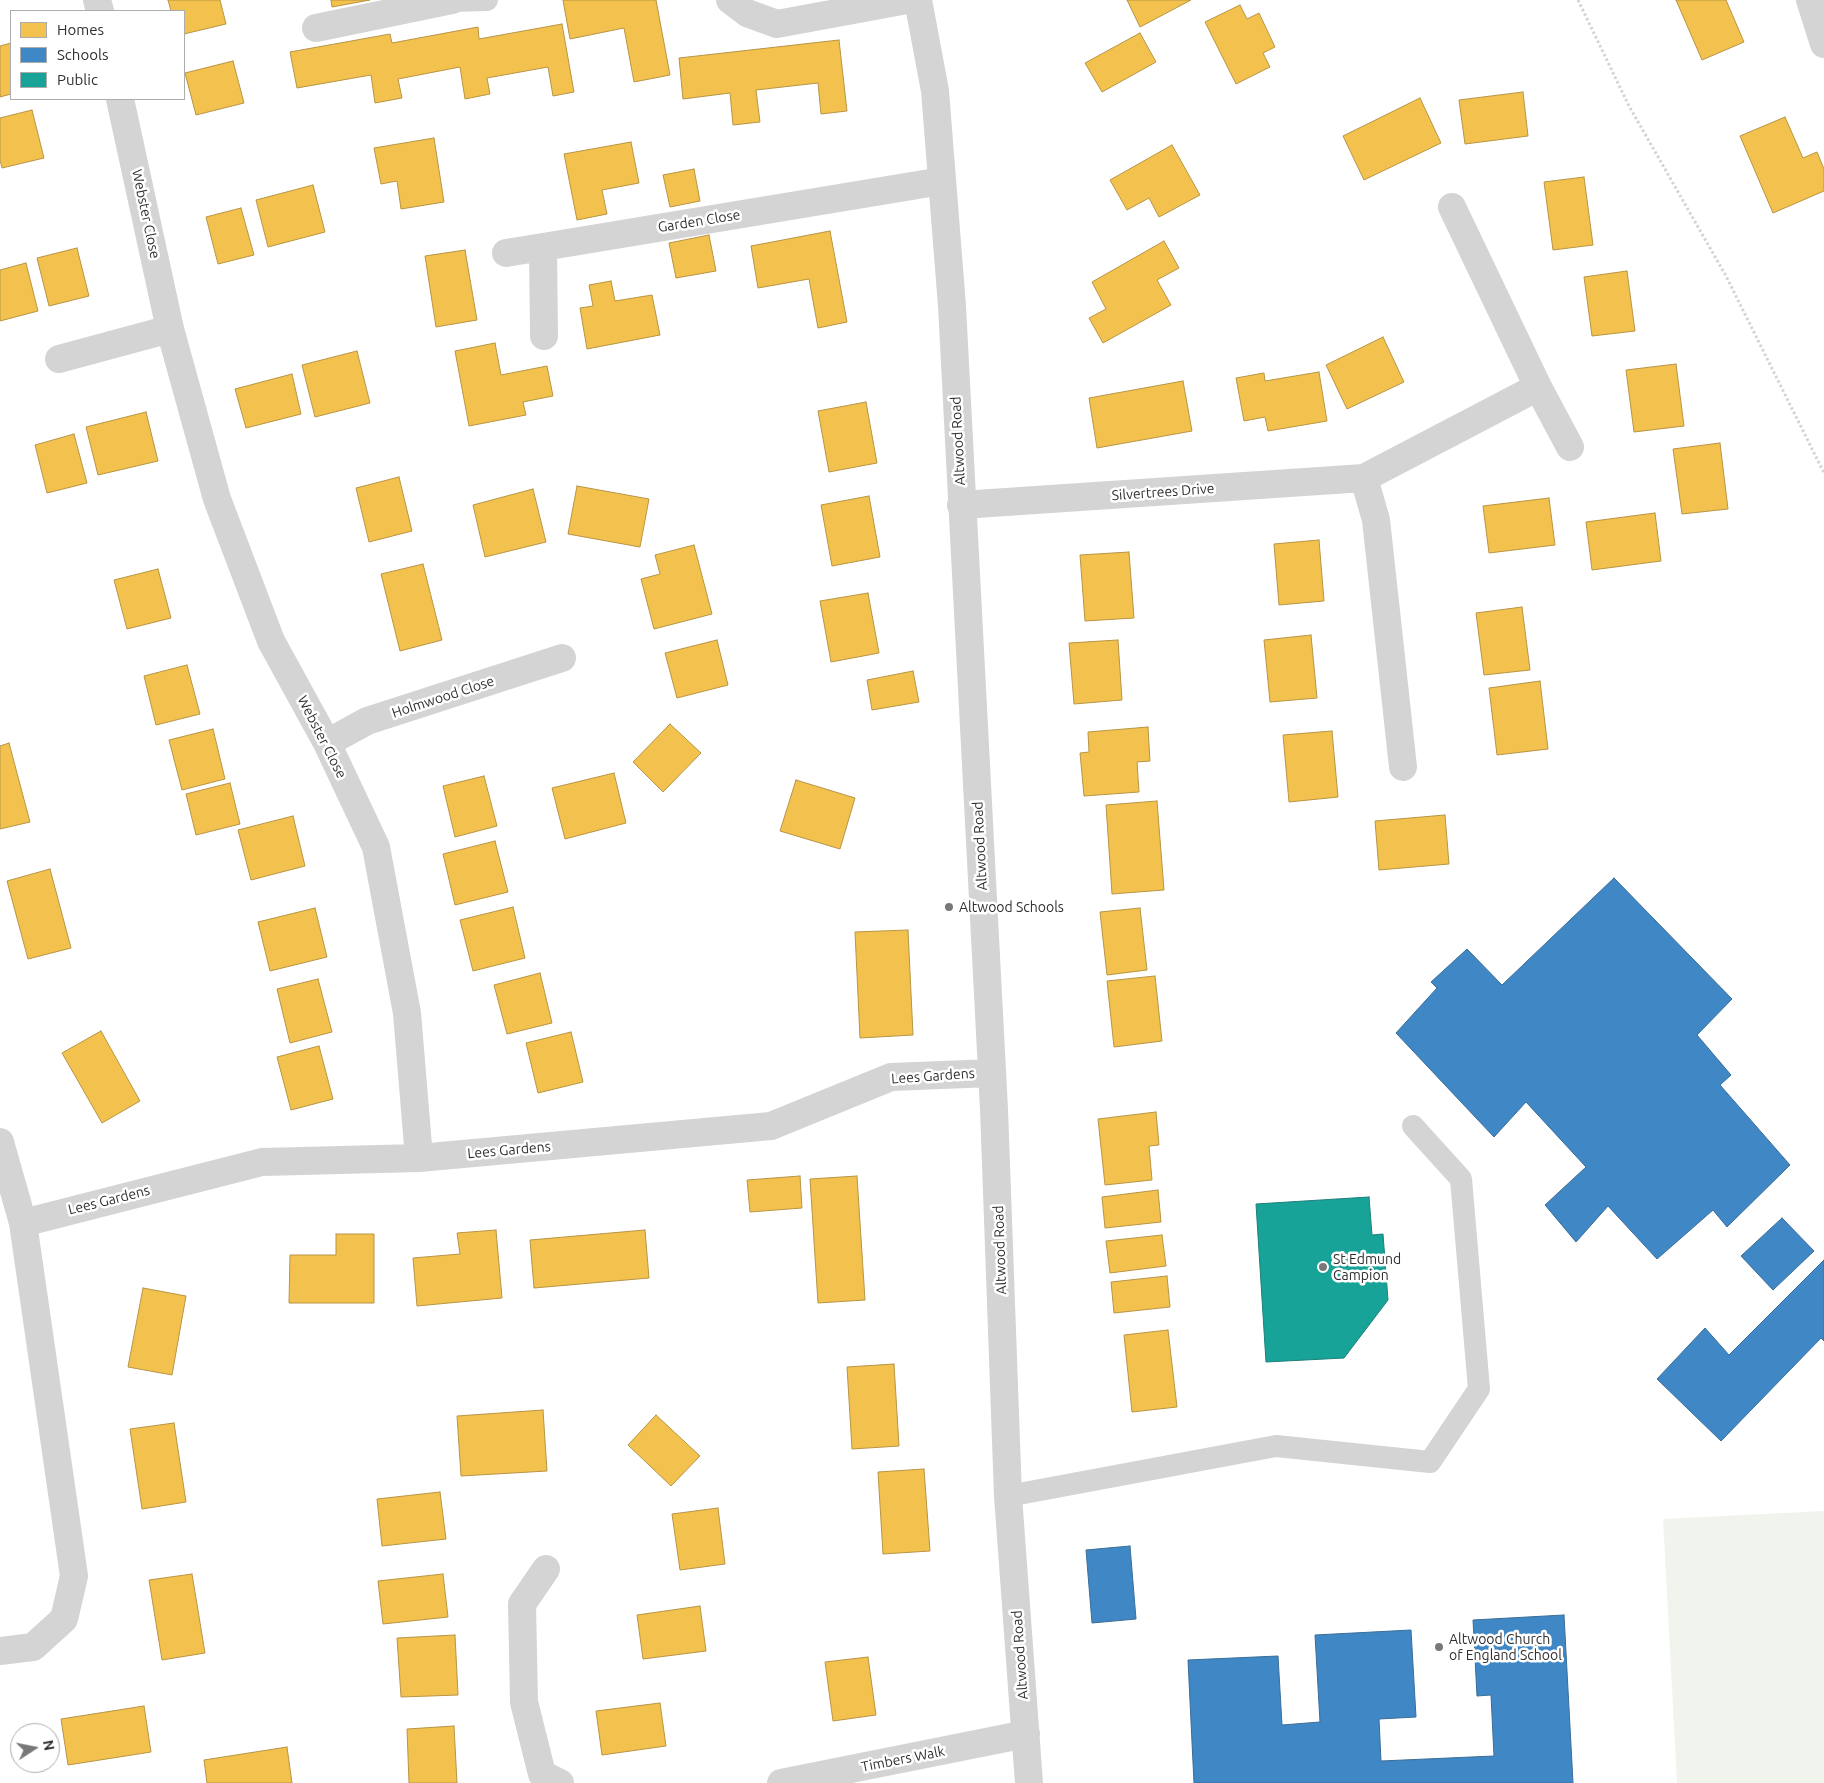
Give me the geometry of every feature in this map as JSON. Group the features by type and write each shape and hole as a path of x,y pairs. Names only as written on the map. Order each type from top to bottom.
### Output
{"street":[{"path":"316,28 452,0"},
{"path":"730,0 747,13 777,24 907,0"},
{"name":"Altwood Road","path":"918,0 935,91 952,306 992,1072 1008,1496 1029,1783"},
{"path":"1810,0 1824,44"},
{"name":"Webster Close","path":"120,100 170,329 217,499 271,641 327,743 376,847 407,1013 418,1158"},
{"name":"Garden Close","path":"506,253 942,181"},
{"path":"1452,206 1538,388 1570,447"},
{"path":"543,247 544,336"},
{"path":"59,359 170,329"},
{"name":"Silvertrees Drive","path":"961,505 1364,478 1538,388"},
{"path":"1364,478 1376,520 1404,767"},
{"name":"Holmwood Close","path":"327,743 367,721 562,658"},
{"name":"Lees Gardens","path":"23,1223 262,1162 418,1158 770,1126 891,1077 992,1072"},
{"path":"0,1142 23,1223 74,1576 64,1619 33,1647 0,1651"},
{"path":"546,1569 522,1604 524,1702 542,1774 560,1783"},
{"name":"Timbers Walk","path":"781,1783 1026,1734"}],"lane":[{"path":"452,0 487,0"},
{"path":"1008,1496 1276,1446 1430,1462 1479,1389 1461,1179 1412,1126"}],"path":[{"path":"1578,0 1629,106 1726,276 1824,473"}],"shaded area":[{"path":"1824,1511 1824,1783 1677,1783 1663,1519"}],"building: Homes":[{"path":"168,0 220,0 226,24 185,34 185,10 171,10"},
{"path":"331,0 370,0 332,7"},
{"path":"563,0 656,0 670,75 634,82 624,28 570,39"},
{"path":"1127,0 1191,0 1140,27"},
{"path":"1676,0 1726,0 1744,42 1702,60"},
{"path":"1240,5 1247,19 1259,13 1275,47 1263,53 1270,67 1236,84 1205,22"},
{"path":"562,24 574,92 553,96 548,67 487,78 490,94 465,99 460,67 398,79 402,98 375,103 371,75 297,88 290,52 390,34 392,43 478,27 479,39"},
{"path":"1140,33 1156,62 1102,92 1085,63"},
{"path":"839,40 847,111 821,114 818,83 756,90 760,122 733,125 730,93 683,99 679,58"},
{"path":"10,43 10,94 0,97 0,46"},
{"path":"233,61 244,103 196,115 185,73"},
{"path":"1523,92 1528,136 1465,144 1459,100"},
{"path":"1420,98 1441,143 1364,180 1343,136"},
{"path":"32,110 44,158 2,168 0,160 0,118"},
{"path":"1785,117 1803,158 1817,152 1824,169 1824,191 1773,213 1740,136"},
{"path":"434,138 444,202 401,209 397,181 381,184 374,148"},
{"path":"631,142 639,183 602,190 607,214 577,220 564,154"},
{"path":"1172,145 1200,195 1159,217 1149,198 1127,210 1110,180"},
{"path":"694,169 700,201 670,207 663,175"},
{"path":"1584,177 1593,245 1553,250 1544,182"},
{"path":"313,185 325,232 268,247 256,200"},
{"path":"241,208 254,255 218,264 206,217"},
{"path":"830,231 847,322 818,328 809,279 758,288 751,246"},
{"path":"709,235 716,271 676,278 669,243"},
{"path":"1164,241 1179,268 1157,280 1171,305 1103,343 1089,318 1106,309 1092,282"},
{"path":"77,248 89,296 49,306 37,258"},
{"path":"465,250 477,320 436,327 425,256"},
{"path":"26,263 38,311 0,321 0,270"},
{"path":"1627,271 1635,331 1592,336 1584,277"},
{"path":"611,281 615,301 652,295 660,335 587,349 580,308 593,306 589,285"},
{"path":"1383,337 1404,382 1347,409 1326,365"},
{"path":"495,343 501,375 547,366 553,396 523,402 526,415 469,426 455,351"},
{"path":"357,351 370,403 315,417 302,365"},
{"path":"1676,364 1684,426 1634,432 1626,370"},
{"path":"1319,372 1327,421 1268,431 1265,417 1244,421 1236,378 1264,373 1265,381"},
{"path":"292,374 301,414 246,428 235,389"},
{"path":"1183,381 1192,431 1097,448 1089,398"},
{"path":"866,402 877,463 829,472 818,411"},
{"path":"146,412 158,461 98,475 86,427"},
{"path":"74,434 87,483 47,493 35,445"},
{"path":"1720,443 1728,509 1682,514 1673,449"},
{"path":"399,477 412,531 369,542 356,488"},
{"path":"577,486 649,499 640,547 568,534"},
{"path":"533,489 546,542 485,557 473,505"},
{"path":"869,496 880,557 832,566 821,505"},
{"path":"1549,498 1555,545 1489,553 1483,506"},
{"path":"1655,513 1661,561 1592,570 1586,522"},
{"path":"1319,540 1324,601 1279,605 1274,544"},
{"path":"694,545 712,614 654,629 641,579 660,574 655,555"},
{"path":"1129,552 1134,618 1085,621 1080,555"},
{"path":"423,564 442,640 400,651 381,574"},
{"path":"158,569 171,618 127,629 114,580"},
{"path":"868,593 879,653 831,662 820,601"},
{"path":"1522,607 1530,670 1484,675 1476,613"},
{"path":"1311,635 1317,698 1270,702 1264,640"},
{"path":"717,640 728,685 677,698 665,653"},
{"path":"1118,640 1122,700 1074,704 1069,643"},
{"path":"187,665 200,714 156,725 144,676"},
{"path":"913,671 919,702 872,710 867,680"},
{"path":"1540,681 1548,749 1497,755 1489,688"},
{"path":"670,724 701,753 663,792 633,762"},
{"path":"1148,727 1150,761 1137,762 1139,792 1084,796 1080,753 1089,752 1088,732"},
{"path":"213,729 225,779 182,790 169,740"},
{"path":"1332,731 1338,797 1289,802 1283,735"},
{"path":"9,743 30,822 0,829 0,746"},
{"path":"614,773 626,823 565,839 552,788"},
{"path":"484,776 497,826 455,837 443,786"},
{"path":"796,780 855,798 840,849 780,831"},
{"path":"230,783 240,824 196,835 186,794"},
{"path":"1157,801 1164,890 1112,894 1106,805"},
{"path":"1445,815 1449,864 1379,870 1375,821"},
{"path":"293,816 305,866 251,880 238,830"},
{"path":"495,841 508,892 455,905 443,854"},
{"path":"50,869 71,948 28,959 7,881"},
{"path":"513,907 525,958 473,971 460,920"},
{"path":"315,908 327,957 270,971 258,922"},
{"path":"1140,908 1147,970 1107,975 1100,912"},
{"path":"908,930 913,1035 860,1038 855,932"},
{"path":"540,973 552,1023 507,1034 494,985"},
{"path":"1155,976 1162,1041 1114,1047 1107,981"},
{"path":"318,979 332,1032 290,1043 277,989"},
{"path":"101,1031 140,1101 102,1123 62,1053"},
{"path":"571,1032 583,1082 538,1093 526,1043"},
{"path":"319,1046 333,1099 291,1110 277,1057"},
{"path":"1156,1112 1159,1145 1149,1146 1152,1180 1105,1185 1098,1119"},
{"path":"800,1176 802,1208 750,1212 747,1180"},
{"path":"857,1176 865,1300 818,1303 810,1179"},
{"path":"1158,1190 1161,1222 1105,1228 1102,1197"},
{"path":"496,1230 502,1298 417,1306 413,1258 460,1254 457,1233"},
{"path":"645,1230 649,1278 534,1288 530,1240"},
{"path":"336,1234 374,1234 374,1303 289,1303 290,1255 336,1255"},
{"path":"1162,1235 1166,1266 1110,1273 1106,1241"},
{"path":"1167,1276 1170,1307 1114,1313 1111,1282"},
{"path":"143,1288 186,1296 172,1375 128,1367"},
{"path":"1168,1330 1177,1407 1132,1412 1124,1335"},
{"path":"894,1364 899,1446 852,1449 847,1367"},
{"path":"543,1410 547,1471 461,1476 457,1416"},
{"path":"656,1415 700,1456 671,1486 628,1445"},
{"path":"174,1423 186,1502 142,1509 130,1429"},
{"path":"924,1469 930,1551 883,1554 878,1472"},
{"path":"440,1492 446,1539 382,1546 377,1499"},
{"path":"718,1508 725,1564 680,1570 672,1514"},
{"path":"192,1574 205,1653 162,1660 149,1580"},
{"path":"443,1574 448,1617 383,1624 378,1581"},
{"path":"700,1606 706,1651 643,1659 637,1615"},
{"path":"455,1635 458,1695 401,1697 397,1638"},
{"path":"868,1657 876,1715 833,1721 825,1662"},
{"path":"660,1703 666,1746 602,1755 596,1711"},
{"path":"144,1706 151,1752 68,1765 61,1719"},
{"path":"454,1726 457,1783 409,1783 407,1729"},
{"path":"287,1747 292,1783 207,1783 204,1760"}],"building: Schools":[{"path":"1614,878 1732,999 1697,1035 1731,1075 1720,1085 1790,1165 1727,1227 1713,1210 1657,1259 1608,1206 1576,1242 1545,1205 1586,1167 1526,1102 1494,1137 1396,1033 1437,988 1431,982 1467,949 1502,985"},
{"path":"1782,1218 1814,1251 1773,1290 1741,1256"},
{"path":"1824,1260 1824,1341 1821,1338 1721,1441 1657,1379 1705,1328 1729,1355"},
{"path":"1130,1546 1136,1619 1092,1623 1086,1550"},
{"path":"1564,1615 1573,1783 1194,1783 1188,1660 1278,1656 1282,1725 1320,1722 1315,1635 1411,1630 1416,1717 1379,1719 1381,1761 1494,1756 1491,1695 1477,1696 1473,1620"}],"building: Public":[{"name":"St Edmund Campion","path":"1369,1197 1372,1235 1383,1234 1388,1300 1344,1358 1266,1362 1256,1204"}],"place":[{"name":"Altwood Schools","path":"949,907"},
{"name":"St Edmund Campion","path":"1323,1267"},
{"name":"Altwood Church of England School","path":"1439,1647"}]}
